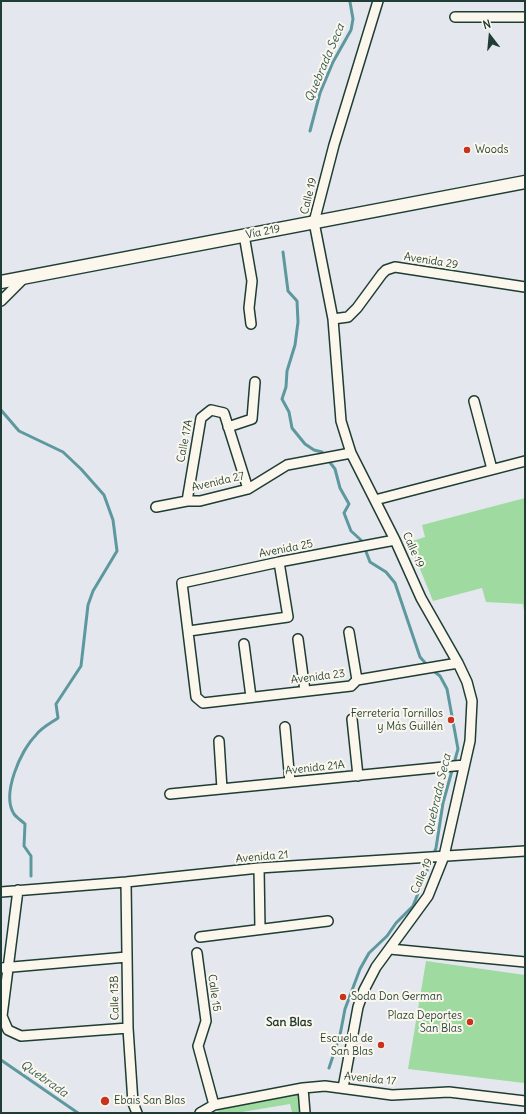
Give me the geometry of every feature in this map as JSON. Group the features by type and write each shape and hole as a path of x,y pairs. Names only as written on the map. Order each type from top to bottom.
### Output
{"main road":[{"name":"Vía 219","path":"1,282 525,182"}],"street":[{"name":"Calle 19","path":"343,1088 358,1007 362,996 376,967 428,896 444,856 470,741 472,701 467,682 458,663 421,598 395,540 351,453 341,421 333,319 314,222 334,145 378,1"},
{"path":"455,17 525,17"},
{"path":"244,235 252,281 249,308 251,324"},
{"name":"Avenida 29","path":"333,319 348,317 357,308 382,274 386,270 395,267 525,287"},
{"path":"1,301 24,277"},
{"path":"228,427 252,419 255,382"},
{"path":"474,401 492,469"},
{"name":"Calle 17A","path":"187,501 201,418 211,410 224,413 248,489"},
{"name":"Avenida 27","path":"156,507 187,501 200,501 248,489 287,465 351,453"},
{"path":"375,500 525,461"},
{"name":"Avenida 25","path":"189,631 182,582 395,540"},
{"path":"189,631 288,617 279,562"},
{"name":"Avenida 23","path":"189,631 196,697 203,703 351,686 357,680 458,663"},
{"path":"349,632 357,680"},
{"path":"298,639 305,691"},
{"path":"244,644 251,697"},
{"path":"352,719 358,776"},
{"path":"285,727 290,782"},
{"path":"219,741 222,789"},
{"name":"Avenida 21A","path":"170,794 464,765"},
{"name":"Avenida 21","path":"1,892 126,882 259,868 525,851"},
{"path":"259,868 260,929"},
{"name":"Calle 13B","path":"126,882 128,1028 133,1103 137,1113"},
{"path":"18,890 5,968 2,1016 8,1030 21,1036 128,1028"},
{"path":"200,937 328,921"},
{"path":"390,949 525,962"},
{"name":"Calle 15","path":"197,953 206,1022 198,1046 214,1105"},
{"path":"5,968 127,957"},
{"name":"Avenida 17","path":"200,1113 214,1105 303,1088 325,1086 392,1095 449,1092 525,1101"},
{"path":"303,1088 305,1113"}],"green space":[{"path":"525,498 525,618 523,604 486,602 482,588 433,601 409,542 425,537 422,525"},
{"name":"Plaza Deportes San Blas","path":"426,961 525,975 524,1083 408,1069"},
{"path":"298,1093 300,1113 292,1113 290,1104 236,1113 219,1113 218,1110"}],"waterway":[{"name":"Quebrada Seca","path":"310,131 320,93 333,62 351,30 353,19 350,2"},
{"name":"Quebrada Seca","path":"283,252 288,291 297,301 298,322 295,345 287,371 286,387 282,399 289,412 292,428 305,444 314,450 322,452 335,469 340,488 349,504 344,513 351,531 362,541 370,562 386,572 395,583 420,657 428,666"},
{"path":"1,410 19,431 63,452 81,469 104,495 113,520 117,551 93,591 88,605 81,666 56,704 58,718 41,730 30,742 19,761 11,784 10,795 14,814 25,824 24,846 31,856 31,876"},
{"name":"Quebrada Seca","path":"329,1068 340,1035 345,1009 360,969 369,953 387,936 396,923 413,906 436,848 443,803 458,749 447,689 440,676 432,670"},
{"name":"Quebrada","path":"1,1060 78,1113"}],"place":[{"name":"Woods","path":"467,150"},
{"name":"Ferretería Tornillos y Más Guillén","path":"451,720"},
{"name":"Soda Don German","path":"343,997"},
{"name":"Plaza Deportes San Blas","path":"470,1022"},
{"name":"Escuela de San Blas","path":"381,1045"},
{"name":"Ebais San Blas","path":"105,1101"}],"district":[{"name":"San Blas","path":"289,1023"}]}
